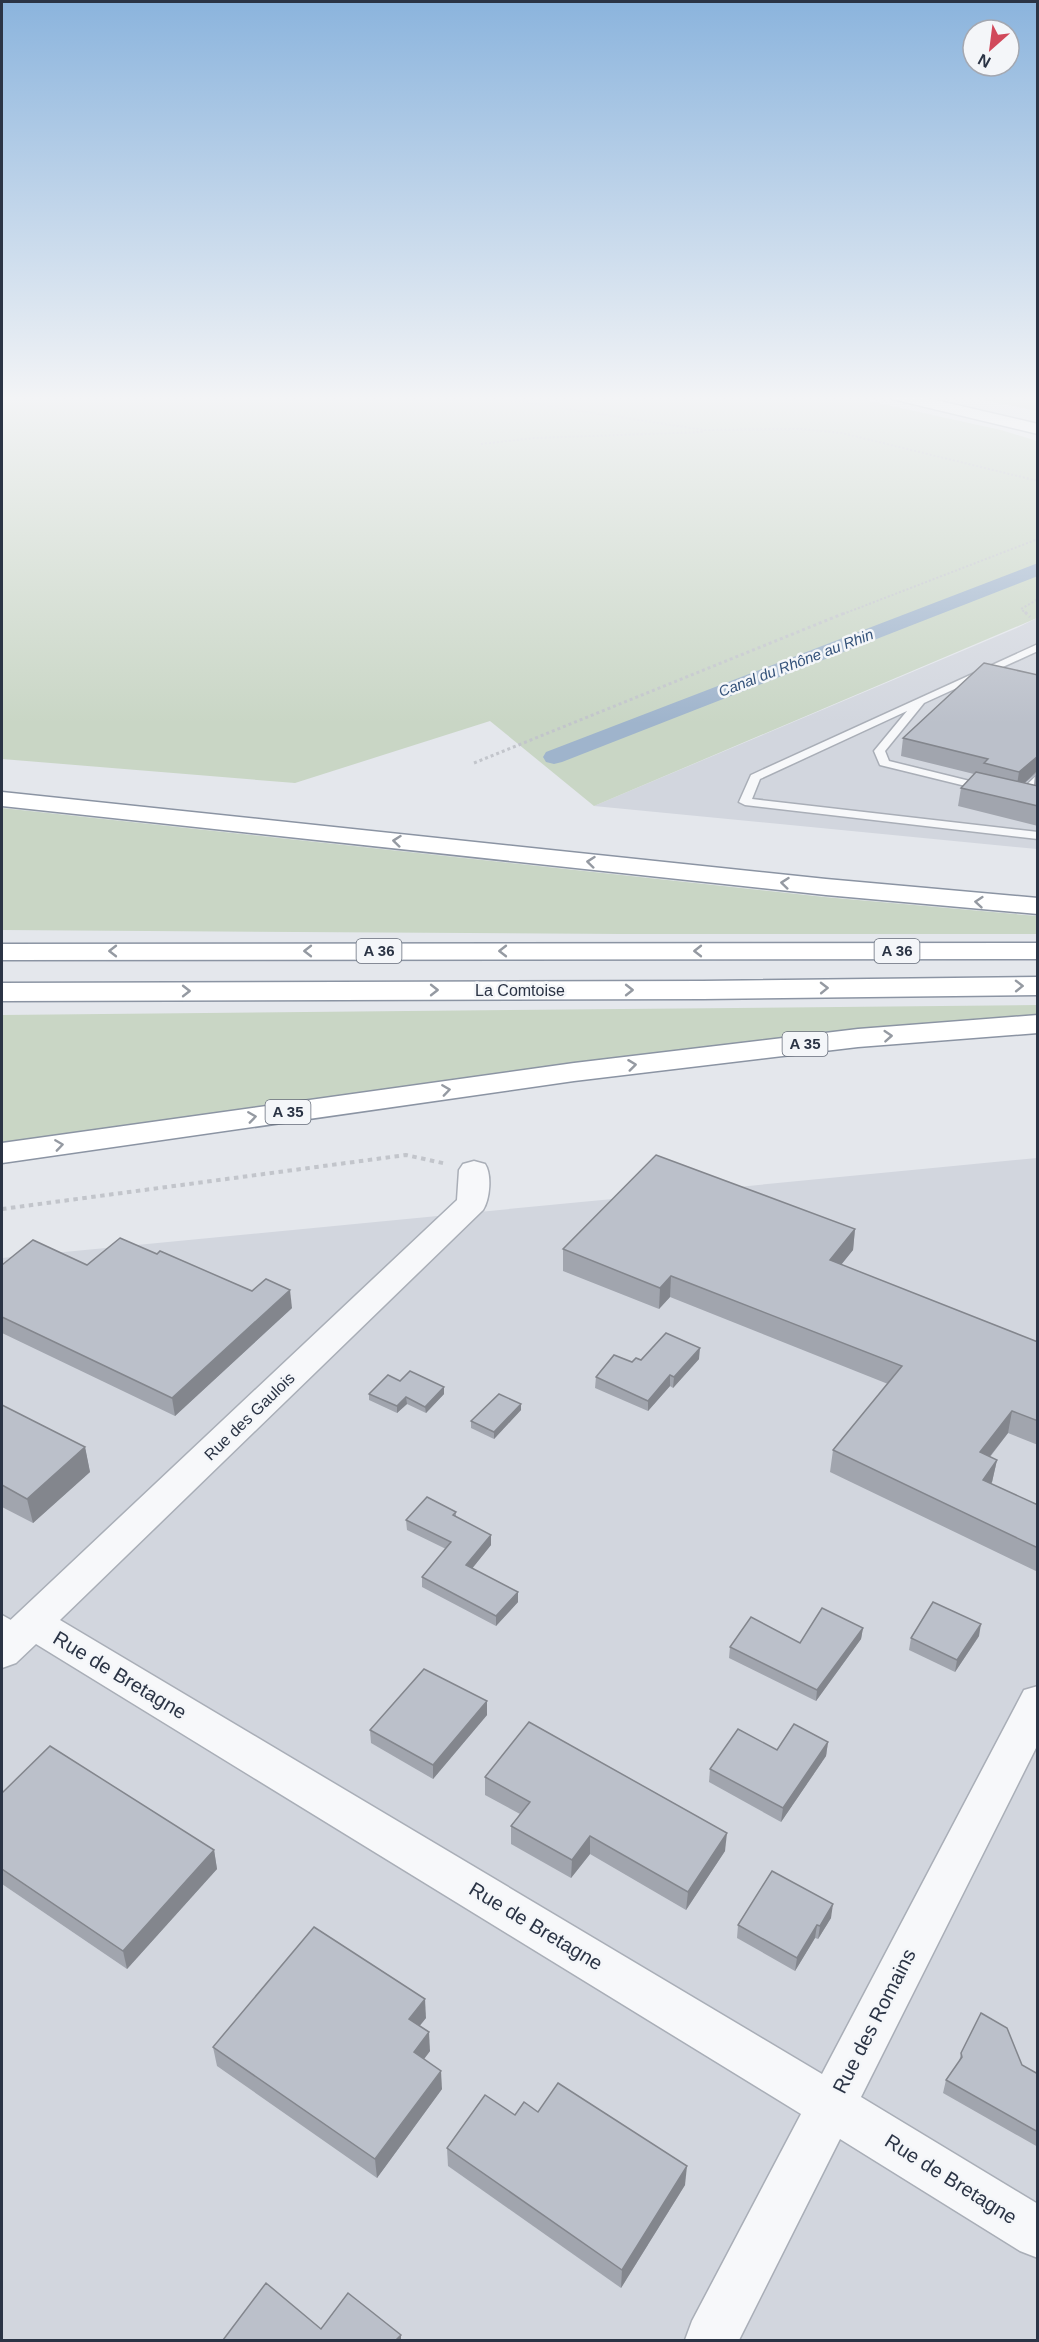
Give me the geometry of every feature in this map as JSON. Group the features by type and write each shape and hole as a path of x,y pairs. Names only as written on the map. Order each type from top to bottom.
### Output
{"main road":[{"path":"2,799 814,886 1038,906"},
{"name":"A 36","path":"2,952 1038,951"},
{"name":"La Comtoise","path":"2,992 703,990 1038,986"},
{"name":"A 35","path":"2,1153 586,1071 858,1038 1038,1024"}],"street":[{"name":"Rue des Gaulois","path":"14,1633 472,1203 474,1170"},
{"name":"Rue de Bretagne","path":"14,1633 830,2105 1038,2233"},
{"name":"Rue des Romains","path":"711,2340 1038,1702"}],"lane":[{"path":"1038,647 755,777 745,802 1038,836"},
{"path":"922,699 879,750 884,763 1038,801"},
{"path":"1009,794 1038,777"}],"path":[{"path":"474,763 838,615 1038,539"},
{"path":"1030,617 1021,609 1038,599"},
{"path":"2,1209 406,1155 474,1170"}],"shaded area":[{"path":"1037,618 1037,849 594,806 1019,627"},
{"path":"1037,1158 1037,2340 2,2340 2,1258"}],"green space":[{"path":"2,505 1037,505 1037,618 594,806 490,721 295,783 2,759"},
{"path":"2,808 824,897 1037,916 1037,934 2,930"},
{"path":"1038,1005 1037,1018 856,1031 2,1145 2,1015"}],"building":[{"path":"984,663 1038,675 1038,756 1019,772 984,763 988,759 903,738"},
{"path":"976,772 1038,786 1038,806 961,788"},
{"path":"656,1155 855,1229 830,1260 1038,1342 1038,1421 1012,1411 980,1452 997,1460 983,1480 1038,1505 1038,1548 833,1450 902,1366 671,1276 660,1288 563,1249"},
{"path":"120,1238 157,1254 160,1251 252,1291 266,1279 290,1290 172,1398 2,1317 2,1265 33,1240 87,1265"},
{"path":"666,1333 700,1348 674,1377 670,1375 648,1401 596,1377 614,1355 632,1362 636,1358 641,1360"},
{"path":"410,1371 444,1387 425,1407 406,1397 397,1406 369,1394 388,1375 400,1381"},
{"path":"499,1394 521,1404 494,1432 471,1421"},
{"path":"2,1405 85,1447 27,1499 2,1485"},
{"path":"427,1497 456,1512 453,1515 491,1535 466,1565 518,1592 496,1616 422,1577 451,1542 406,1520"},
{"path":"933,1602 981,1624 957,1660 911,1638"},
{"path":"822,1608 863,1628 817,1690 730,1647 751,1617 800,1643"},
{"path":"424,1669 487,1701 433,1765 370,1730"},
{"path":"529,1722 727,1833 688,1892 590,1836 572,1860 511,1826 530,1802 485,1777"},
{"path":"794,1724 828,1742 783,1808 710,1769 738,1729 777,1750"},
{"path":"50,1746 214,1850 123,1951 2,1869 2,1793"},
{"path":"772,1871 833,1904 797,1958 738,1925"},
{"path":"314,1927 425,1999 409,2019 429,2032 414,2052 441,2071 375,2159 213,2047"},
{"path":"981,2013 1007,2028 1022,2065 1038,2074 1038,2132 946,2080 962,2057 961,2053"},
{"path":"558,2083 687,2166 622,2270 447,2148 485,2095 515,2115 524,2102 538,2112"},
{"path":"266,2283 321,2329 348,2293 401,2335 396,2340 223,2340"}],"waterway":[{"name":"Canal du Rhône au Rhin","path":"554,757 1038,569"}]}
